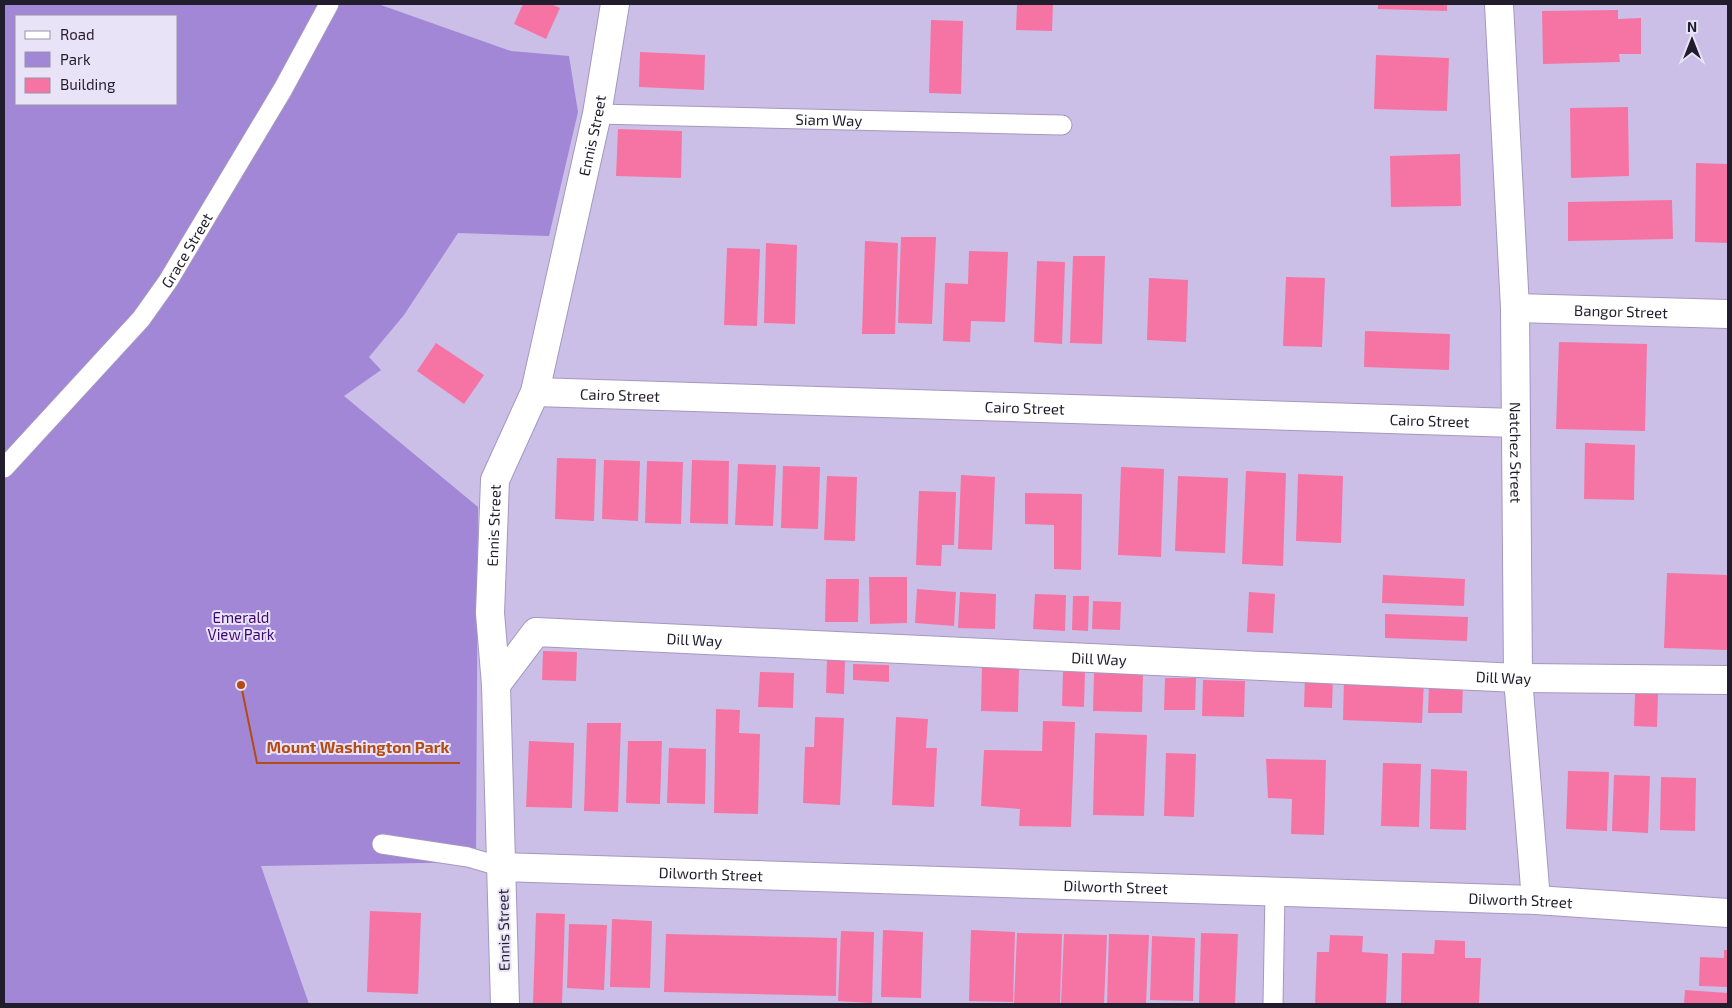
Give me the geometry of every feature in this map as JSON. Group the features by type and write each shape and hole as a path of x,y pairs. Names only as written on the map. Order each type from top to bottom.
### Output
{"street":[{"name":"Ennis Street","path":"505,1004 496,685 490,613 495,480 535,392 597,114 615,4"},
{"name":"Natchez Street","path":"1499,4 1515,308 1518,678 1536,900"},
{"name":"Bangor Street","path":"1515,308 1728,314"},
{"name":"Cairo Street","path":"535,392 1515,423"},
{"name":"Dill Way","path":"496,685 536,632 1518,678 1728,680"},
{"name":"Dilworth Street","path":"502,867 1536,900 1728,913"}],"lane":[{"name":"Grace Street","path":"4,468 141,320 168,281 283,89 329,4"},
{"name":"Siam Way","path":"597,114 1062,125"},
{"path":"382,844 468,857 502,867"},
{"path":"1272,1004 1274,892"}],"green space":[{"name":"Emerald View Park","path":"4,4 378,4 511,51 569,56 578,112 549,236 458,233 404,315 369,357 381,370 344,396 478,507 476,862 261,866 309,1004 4,1004"}],"building":[{"path":"523,4 551,4 560,8 546,39 514,24"},
{"path":"1017,4 1053,4 1052,31 1016,30"},
{"path":"1378,4 1447,4 1447,11 1378,9"},
{"path":"1618,10 1618,19 1641,18 1641,54 1619,54 1620,62 1543,64 1542,11"},
{"path":"931,20 963,21 961,94 929,93"},
{"path":"640,52 705,55 704,90 639,87"},
{"path":"1376,55 1449,58 1447,111 1374,109"},
{"path":"1628,107 1629,176 1571,178 1570,108"},
{"path":"618,129 682,131 681,178 616,176"},
{"path":"1460,154 1461,206 1391,207 1390,156"},
{"path":"1696,163 1728,164 1728,243 1695,242"},
{"path":"1672,200 1673,239 1568,241 1568,202"},
{"path":"901,237 936,237 932,324 898,323"},
{"path":"865,241 898,243 895,334 862,334"},
{"path":"766,243 797,245 795,324 764,323"},
{"path":"727,248 760,249 757,326 724,325"},
{"path":"969,251 1008,252 1005,322 971,321 970,342 943,341 945,283 968,284"},
{"path":"1073,256 1105,256 1102,344 1070,343"},
{"path":"1037,261 1065,262 1062,344 1034,342"},
{"path":"1286,277 1325,278 1322,347 1283,346"},
{"path":"1149,278 1188,280 1186,342 1147,340"},
{"path":"1365,331 1450,334 1449,370 1364,367"},
{"path":"1559,342 1647,344 1645,431 1556,429"},
{"path":"436,343 484,375 464,404 417,371"},
{"path":"1585,443 1635,445 1634,500 1584,499"},
{"path":"557,458 596,459 594,521 555,519"},
{"path":"604,460 640,461 638,521 602,519"},
{"path":"692,460 729,461 728,524 690,523"},
{"path":"647,461 683,462 681,524 645,523"},
{"path":"738,464 776,465 773,526 735,525"},
{"path":"783,466 820,467 818,529 781,528"},
{"path":"1121,467 1164,469 1161,557 1118,555"},
{"path":"1246,471 1286,473 1283,566 1242,564"},
{"path":"1298,474 1343,476 1341,543 1296,541"},
{"path":"961,475 995,477 992,550 958,549"},
{"path":"827,476 857,477 855,541 824,540"},
{"path":"1178,476 1228,478 1225,553 1175,551"},
{"path":"919,491 956,492 954,545 942,545 941,566 916,565"},
{"path":"1025,493 1082,494 1081,570 1054,569 1054,525 1025,524"},
{"path":"1667,573 1728,575 1727,650 1664,648"},
{"path":"1383,575 1465,579 1464,606 1382,603"},
{"path":"869,577 907,577 907,623 870,624"},
{"path":"826,579 859,579 858,622 825,622"},
{"path":"917,589 956,592 954,626 915,623"},
{"path":"960,592 996,594 995,629 958,628"},
{"path":"1249,592 1275,594 1273,633 1247,632"},
{"path":"1035,594 1066,595 1065,631 1033,629"},
{"path":"1073,596 1089,596 1088,631 1072,630"},
{"path":"1093,601 1121,602 1120,630 1092,629"},
{"path":"1385,614 1468,617 1467,641 1385,638"},
{"path":"543,651 577,652 576,681 542,680"},
{"path":"827,658 845,659 844,694 826,693"},
{"path":"853,664 889,665 889,682 853,680"},
{"path":"982,667 1019,668 1018,712 981,711"},
{"path":"760,672 794,673 793,708 758,707"},
{"path":"1063,672 1085,672 1084,707 1062,706"},
{"path":"1094,673 1143,674 1142,712 1093,711"},
{"path":"1305,677 1333,678 1332,708 1304,707"},
{"path":"1165,678 1196,678 1195,710 1164,710"},
{"path":"1344,678 1424,680 1422,723 1343,720"},
{"path":"1203,680 1245,681 1244,717 1202,716"},
{"path":"1429,684 1463,685 1462,713 1428,713"},
{"path":"1635,693 1658,694 1657,727 1634,726"},
{"path":"716,709 740,710 739,733 760,734 758,814 714,813"},
{"path":"815,717 844,718 840,805 803,803 805,747 814,747"},
{"path":"896,717 928,719 926,748 937,748 934,807 892,805"},
{"path":"1043,721 1075,722 1071,827 1019,826 1020,809 981,806 984,750 1042,751"},
{"path":"587,723 621,723 618,812 584,811"},
{"path":"1095,733 1147,735 1144,816 1093,815"},
{"path":"529,741 574,743 572,808 526,807"},
{"path":"628,741 662,741 660,804 626,803"},
{"path":"669,748 706,749 705,804 667,803"},
{"path":"1166,753 1196,754 1194,817 1164,816"},
{"path":"1266,759 1326,760 1324,835 1291,834 1292,799 1268,798"},
{"path":"1383,763 1421,764 1419,827 1381,826"},
{"path":"1431,769 1467,771 1466,830 1430,829"},
{"path":"1568,771 1609,772 1607,831 1566,829"},
{"path":"1614,775 1650,776 1648,833 1612,831"},
{"path":"1661,777 1696,778 1695,831 1660,830"},
{"path":"370,911 421,913 418,994 367,992"},
{"path":"536,913 565,914 562,1004 533,1004"},
{"path":"612,919 652,921 650,988 610,987"},
{"path":"569,924 607,925 604,990 567,988"},
{"path":"883,930 923,932 921,998 881,997"},
{"path":"971,930 1015,932 1013,1002 969,1001"},
{"path":"841,931 874,932 872,1003 838,1001"},
{"path":"1017,933 1062,934 1060,1004 1014,1004"},
{"path":"1201,933 1238,934 1235,1004 1199,1004"},
{"path":"666,934 837,938 836,996 664,992"},
{"path":"1064,934 1107,935 1104,1004 1061,1004"},
{"path":"1109,934 1149,935 1146,1004 1107,1004"},
{"path":"1330,935 1363,936 1362,952 1388,954 1386,1004 1315,1004 1317,952 1329,952"},
{"path":"1152,936 1195,938 1193,1001 1150,1000"},
{"path":"1435,940 1465,941 1465,958 1481,958 1479,1004 1401,1004 1402,953 1434,954"},
{"path":"1724,950 1728,950 1728,987 1699,986 1700,957 1724,958"},
{"path":"1685,990 1728,993 1728,1004 1684,1004"}],"place":[{"name":"Mount Washington Park","path":"241,685"}]}
